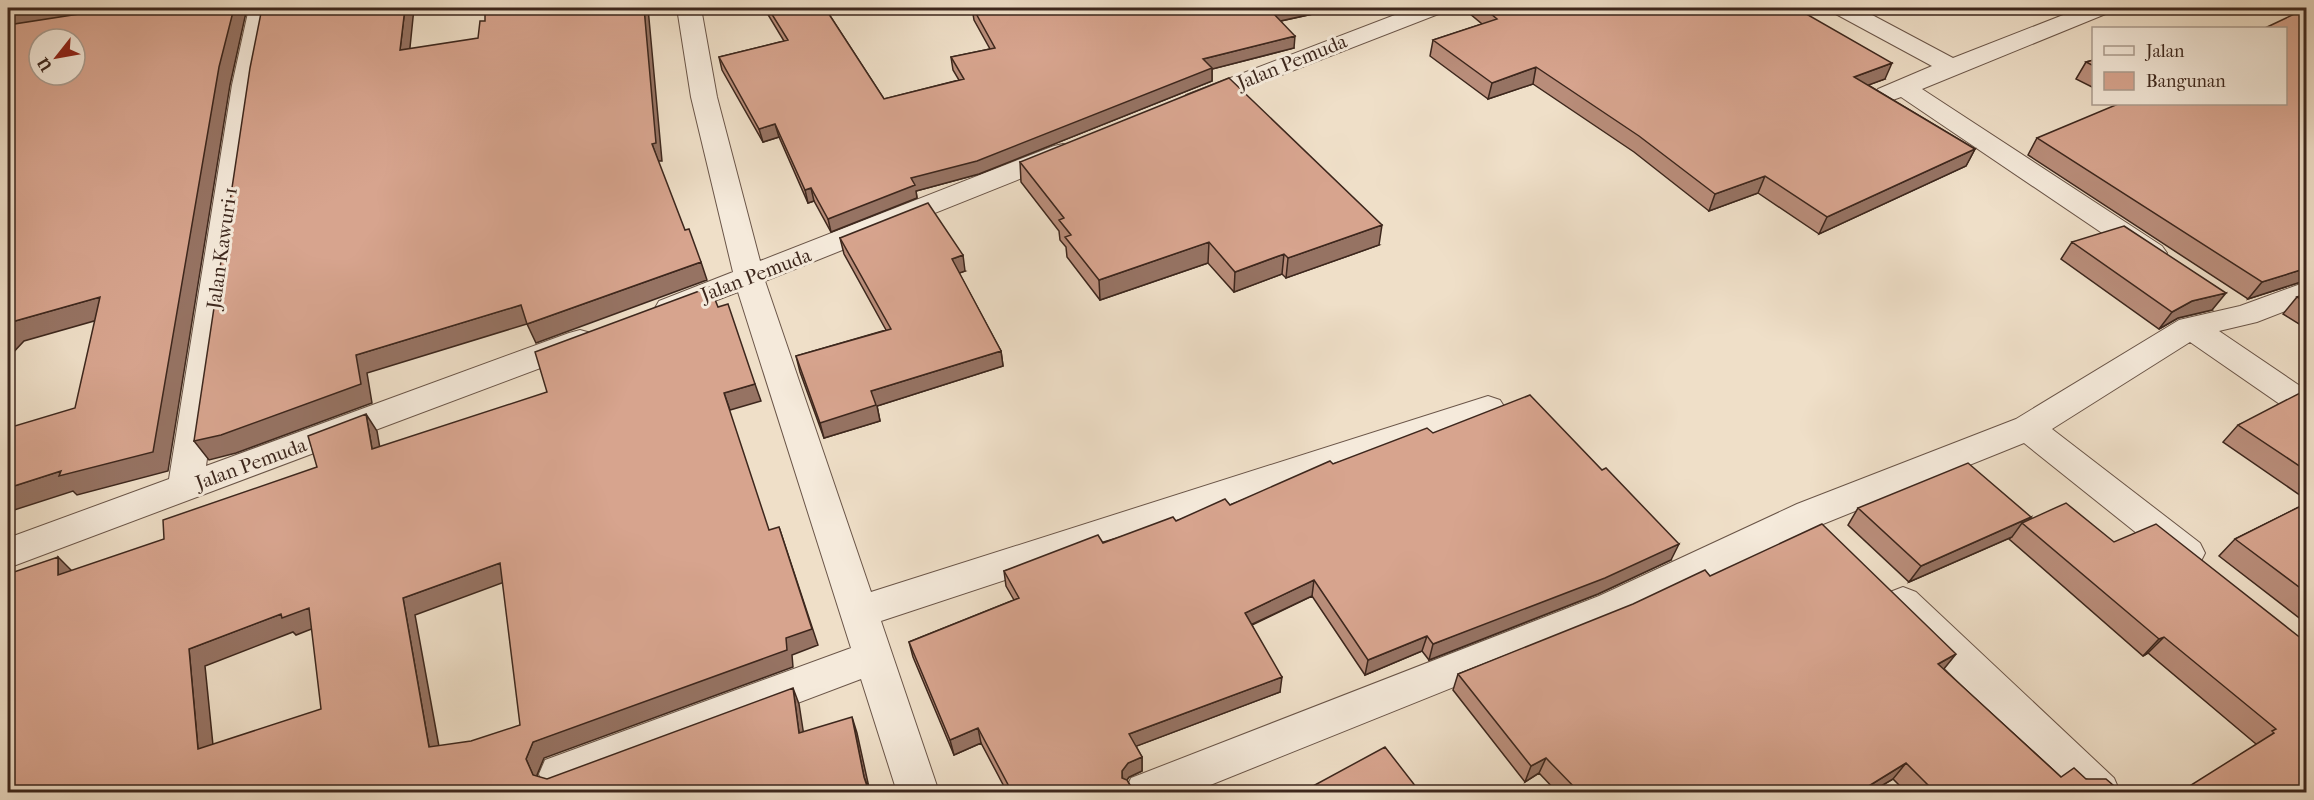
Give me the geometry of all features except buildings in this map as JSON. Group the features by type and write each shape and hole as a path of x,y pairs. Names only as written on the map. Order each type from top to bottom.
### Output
{"street":[{"name":"Jalan Kawuri 1","path":"185,488 245,84 260,8"},
{"path":"689,8 704,97 749,278 918,792"},
{"name":"Jalan Pemuda","path":"1168,110 1433,8"},
{"path":"1842,8 1952,67"},
{"path":"2100,8 1889,93 2177,269"},
{"name":"Jalan Pemuda","path":"639,319 749,278 1091,140"},
{"path":"1146,792 1269,741 1823,527 2028,428 2190,327 2246,315 2307,292"},
{"path":"2216,295 2246,315"},
{"path":"2190,327 2307,406"},
{"name":"Jalan Pemuda","path":"8,553 606,332"},
{"path":"859,612 1488,408"},
{"path":"2028,428 2214,574"},
{"path":"1879,580 2098,792"},
{"path":"560,774 873,657"}]}
